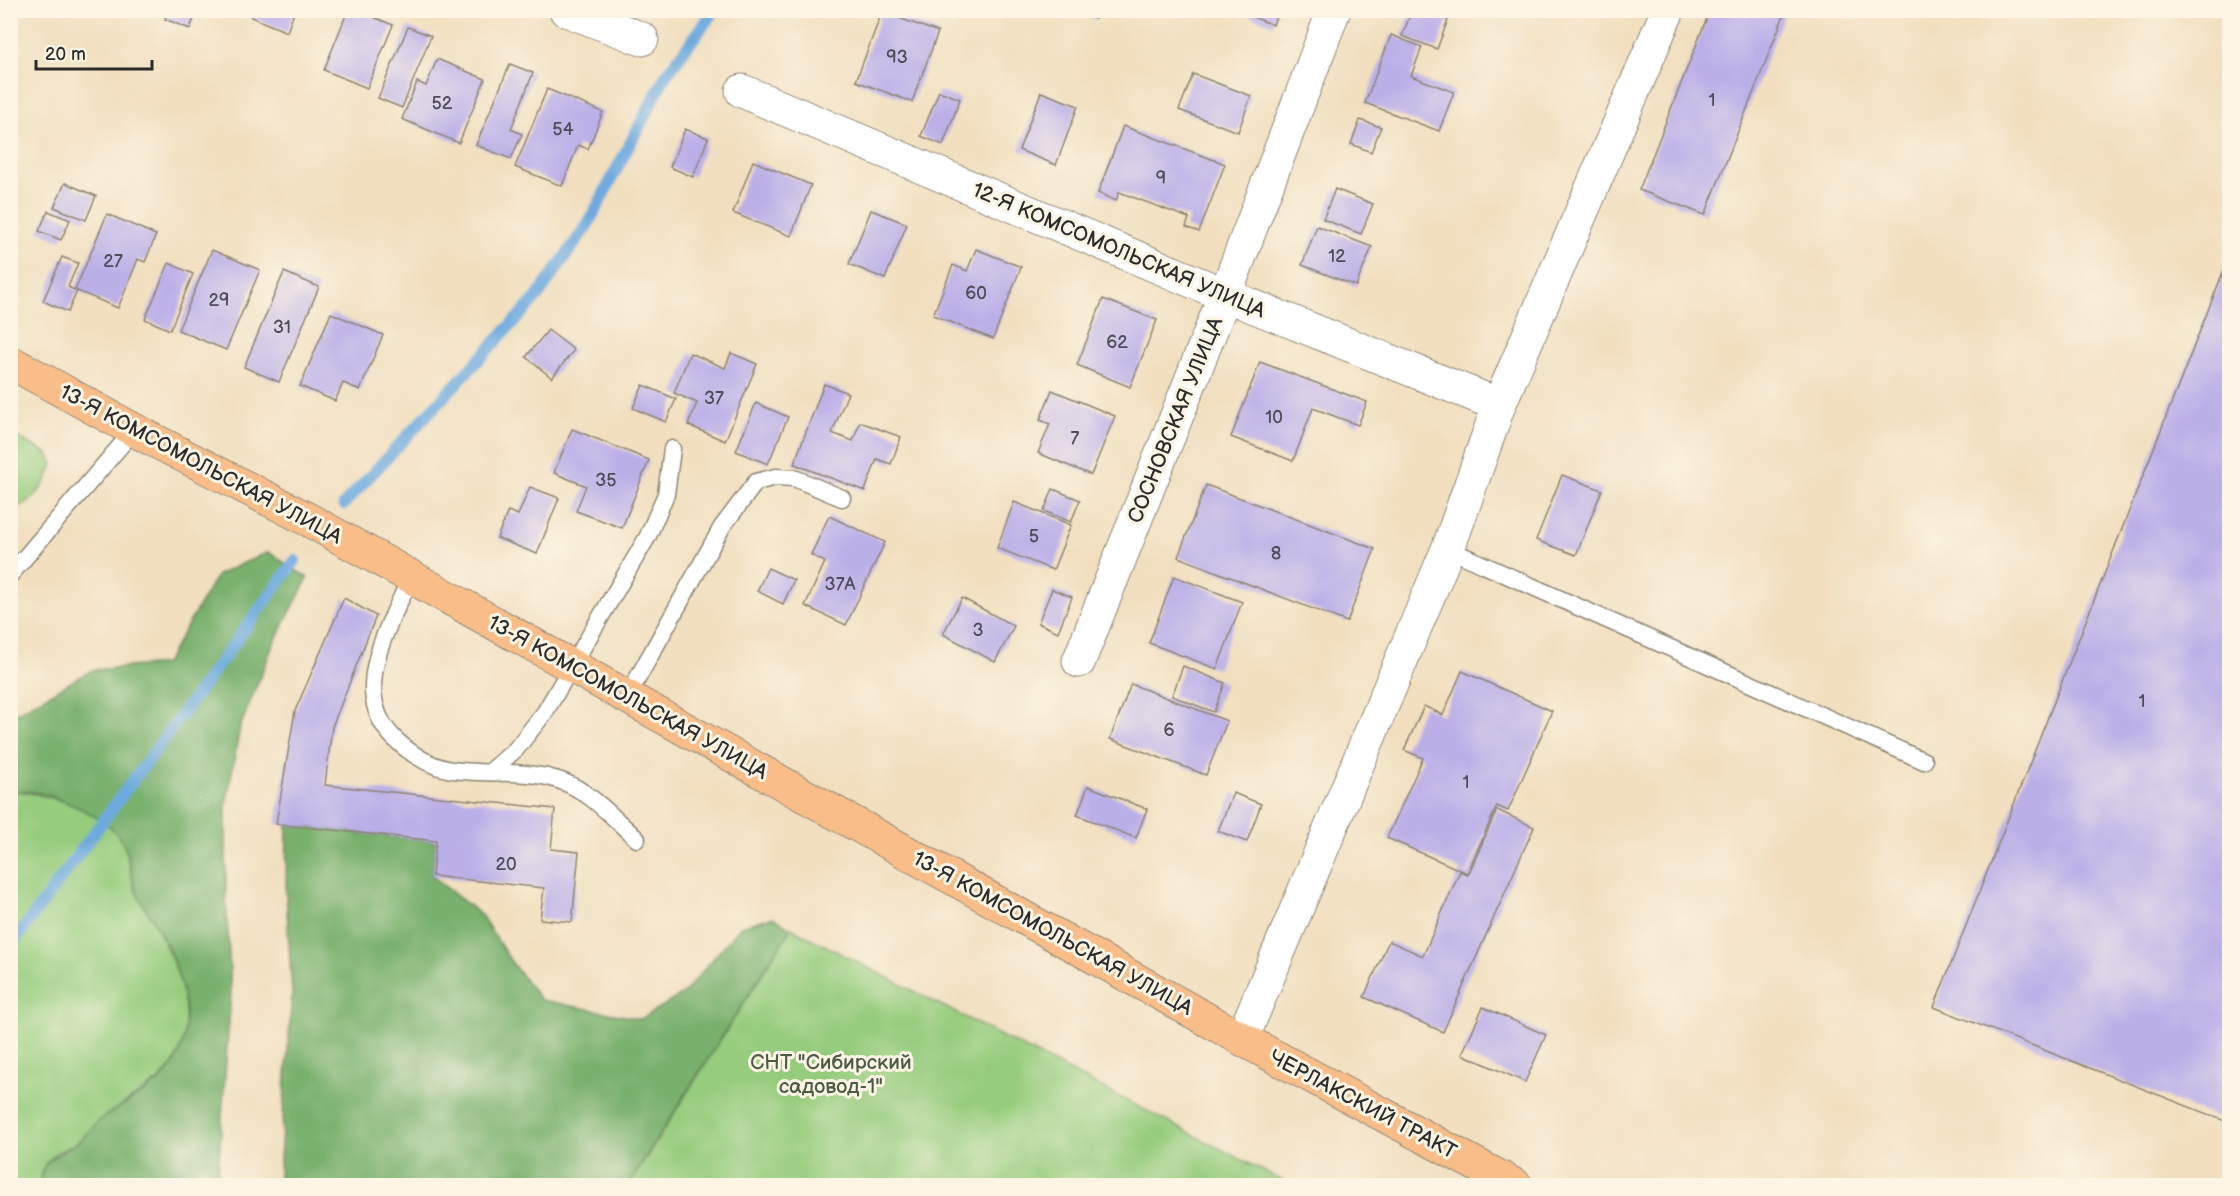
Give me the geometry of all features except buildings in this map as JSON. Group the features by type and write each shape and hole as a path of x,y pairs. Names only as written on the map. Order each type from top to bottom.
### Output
{"main road":[{"name":"13-Я КОМСОМОЛЬСКАЯ УЛИЦА","path":"10,362 134,430 309,520 1242,1039"},
{"name":"ЧЕРЛАКСКИЙ ТРАКТ","path":"1242,1039 1516,1185"}],"street":[{"path":"566,10 642,39"},
{"name":"СОСНОВСКАЯ УЛИЦА","path":"1079,661 1225,295 1334,10"},
{"path":"1242,1039 1448,549 1499,405 1668,10"},
{"name":"12-Я КОМСОМОЛЬСКАЯ УЛИЦА","path":"742,91 1225,295 1499,405"}],"lane":[{"path":"10,575 134,430"},
{"path":"490,772 516,749 545,712 648,536 666,494 672,449"},
{"path":"627,697 722,527 756,482 776,477 794,478 842,498"},
{"path":"1448,549 1924,761"},
{"path":"411,577 378,654 371,692 381,726 410,753 446,768 532,775 561,781 586,794 637,839"}],"green space":[{"path":"10,433 48,454 53,464 43,486 33,498 11,509"},
{"path":"268,552 308,578 274,643 240,727 226,805 226,896 231,993 217,1185 40,1185 41,1175 51,1158 75,1144 101,1119 154,1085 168,1071 179,1052 185,1030 185,1008 174,963 137,894 125,848 115,832 95,816 66,802 36,793 11,792 11,716 92,670 165,664 217,575"},
{"path":"10,792 41,795 68,803 93,815 119,837 123,843 134,881 179,977 187,1019 185,1039 172,1066 151,1086 102,1118 82,1139 55,1153 40,1185 11,1185"},
{"path":"287,825 436,841 432,876 481,915 514,966 541,1000 641,1019 683,994 741,926 773,917 791,928 628,1185 278,1186 292,993 286,894"},
{"name":"СНТ \"Сибирский садовод-1\"","path":"791,928 1291,1185 628,1186"}],"waterway":[{"path":"344,504 537,297 588,224 666,75 715,10"},
{"path":"10,947 295,561"}]}
